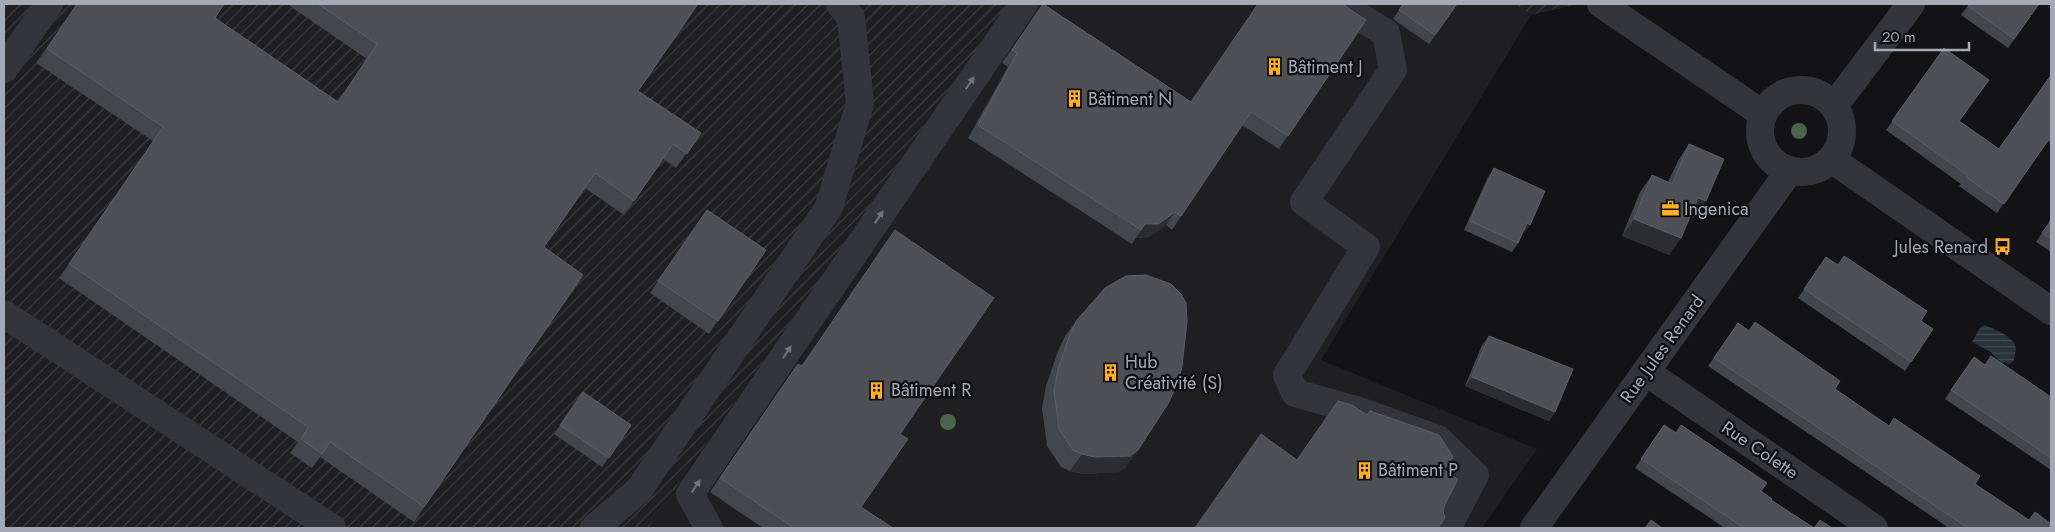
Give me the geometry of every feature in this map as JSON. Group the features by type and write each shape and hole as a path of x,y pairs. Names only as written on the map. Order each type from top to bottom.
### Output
{"street":[{"path":"4,69 49,4"},
{"path":"594,528 639,490 829,207 860,103 851,18 840,4"},
{"path":"709,528 690,494 1024,4"},
{"path":"1339,4 1386,33 1393,70 1304,202 1366,247 1287,375 1295,392 1356,410 1438,439 1475,475 1447,528"},
{"path":"1601,4 1763,114"},
{"path":"1834,106 1911,4"},
{"path":"1805,89 1821,95 1834,106 1841,123 1841,142 1831,159 1819,168 1804,172 1790,170 1774,162 1763,148 1760,131 1763,114 1773,100 1788,91 1805,89"},
{"path":"1831,159 2051,312"},
{"name":"Rue Jules Renard","path":"1534,528 1790,170"},
{"path":"4,314 332,528"},
{"name":"Rue Colette","path":"1646,372 1874,528"}],"shaded area":[{"path":"4,4 1010,4 648,528 4,528"},
{"path":"1010,4 1515,4 1531,15 1321,360 1537,449 1482,528 648,528"},
{"path":"1515,4 1579,4 1531,15"},
{"path":"1984,325 2012,340 2016,349 2014,361 2009,364 2001,363 1991,352 1972,342 1980,328"}],"building":[{"path":"77,4 224,4 215,18 338,102 377,44 318,4 698,4 638,91 701,133 687,154 673,144 634,201 595,173 544,247 583,275 424,507 330,442 322,454 301,439 308,427 69,264 163,127 47,49"},
{"path":"1043,4 1191,102 1258,4 1342,4 1366,20 1288,136 1251,112 1181,216 1175,212 1158,224 1145,224 1141,230 978,125 1017,53 1012,50"},
{"path":"1403,4 1457,4 1435,35 1399,10"},
{"path":"1969,4 2039,4 2014,39 1968,6"},
{"path":"1944,48 1989,80 1959,121 1999,149 2051,75 2051,136 2004,204 1892,121"},
{"path":"1689,144 1724,159 1706,201 1698,198 1681,238 1634,219 1652,175 1672,184"},
{"path":"1494,168 1545,191 1530,225 1527,223 1518,243 1470,221"},
{"path":"707,210 766,250 718,321 658,281"},
{"path":"2051,220 2051,239 2042,233"},
{"name":"Bâtiment R","path":"895,230 994,298 900,434 908,439 861,507 893,528 794,528 720,478 798,364 802,366"},
{"path":"1844,256 1927,311 1921,321 1933,329 1911,362 1804,289 1826,257 1838,265"},
{"name":"Hub Créativité (S)","path":"1146,275 1171,284 1181,294 1186,303 1187,321 1182,367 1178,381 1169,402 1138,450 1130,456 1095,457 1082,454 1073,450 1059,429 1054,391 1058,369 1070,334 1077,320 1105,288 1126,276"},
{"path":"1755,322 1840,381 1835,389 1889,426 1894,418 1980,476 1975,484 2029,520 2035,512 2050,523 2051,521 2051,528 1968,528 1714,358 1738,323 1749,331"},
{"path":"1489,336 1573,369 1555,412 1472,377"},
{"path":"1991,356 2051,397 2051,458 1951,390 1974,357 1985,365"},
{"path":"583,392 631,425 609,458 560,425"},
{"name":"Bâtiment P","path":"1338,401 1352,405 1367,415 1370,411 1439,435 1453,457 1444,470 1458,479 1445,504 1443,511 1445,518 1438,528 1195,528 1261,434 1297,460"},
{"path":"1664,425 1676,433 1681,425 1767,483 1761,491 1771,500 1814,528 1744,528 1641,459"},
{"path":"1651,520 1662,528 1645,528"},
{"path":"1820,520 1832,528 1814,528"}],"place":[{"name":"Bâtiment J","path":"1274,67"},
{"name":"Bâtiment N","path":"1074,99"},
{"name":"Ingenica","path":"1670,209"},
{"name":"Jules Renard","path":"2002,247"},
{"name":"Hub Créativité (S)","path":"1111,372"},
{"name":"Bâtiment R","path":"877,390"},
{"name":"Bâtiment P","path":"1364,470"}]}
